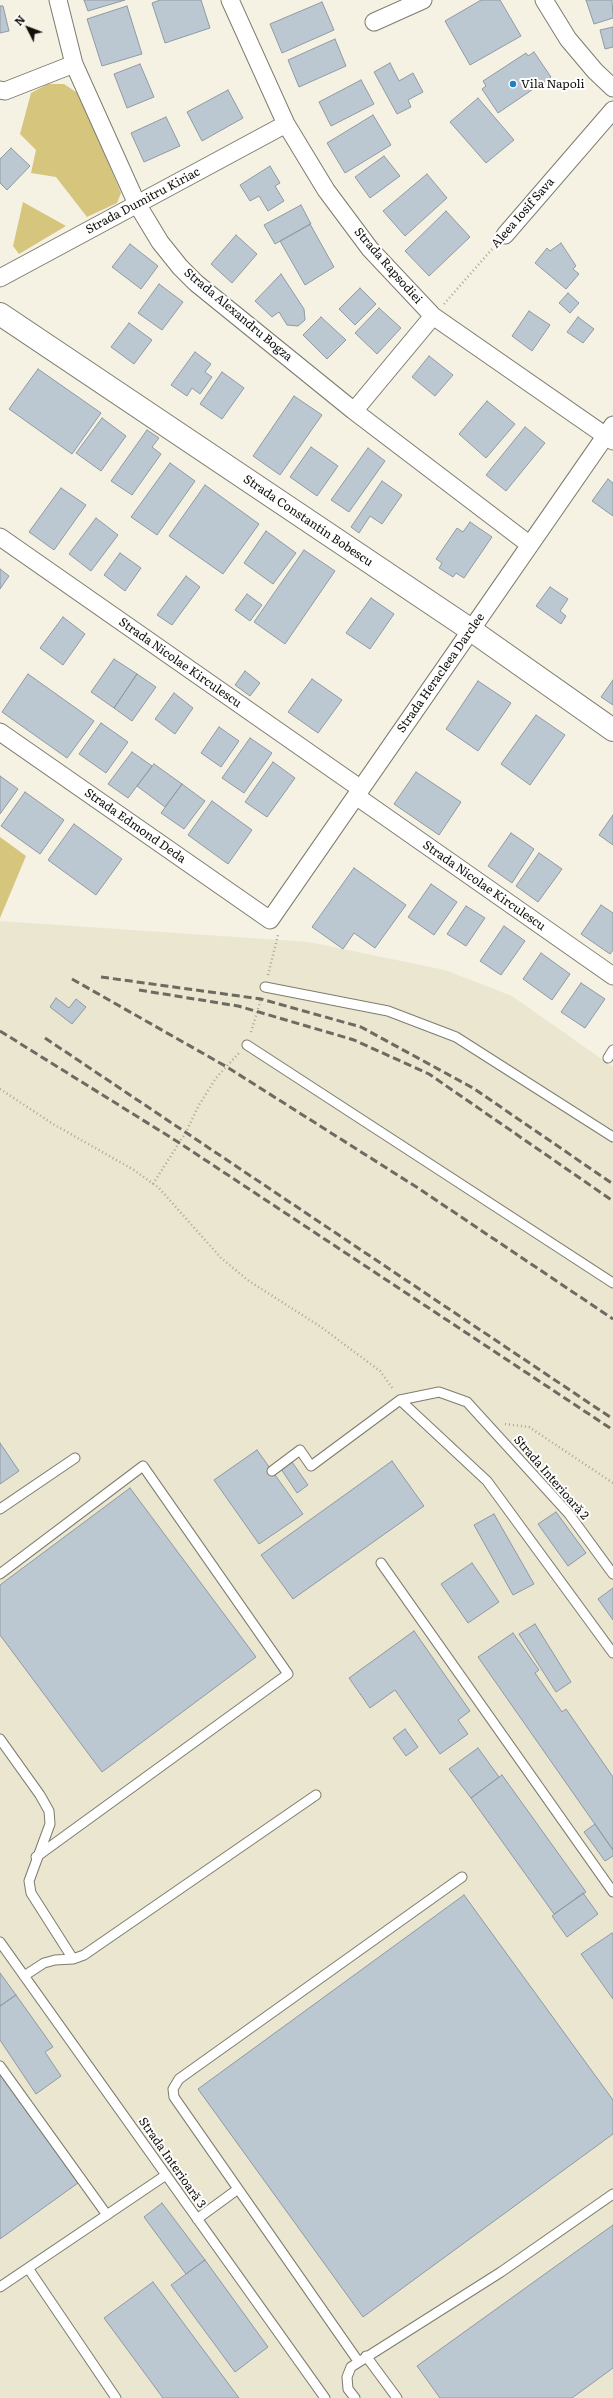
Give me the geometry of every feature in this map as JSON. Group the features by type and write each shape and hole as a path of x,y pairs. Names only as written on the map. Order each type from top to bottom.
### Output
{"street":[{"name":"Strada Alexandru Bogza","path":"58,0 74,64 137,204 160,242 196,283 354,411 530,545"},
{"name":"Strada Rapsodiei","path":"230,0 286,124 326,190 370,250 433,316 610,434"},
{"path":"374,22 423,0"},
{"path":"544,0 568,39 595,71 613,88"},
{"path":"0,90 4,91 74,64"},
{"name":"Aleea Iosif Sava","path":"505,235 613,110"},
{"name":"Strada Dumitru Kiriac","path":"0,278 286,124"},
{"name":"Strada Constantin Bobescu","path":"0,314 471,630 613,730"},
{"path":"354,411 433,316"},
{"name":"Strada Heracleea Darclee","path":"270,920 530,545 610,434"},
{"name":"Strada Nicolae Kirculescu","path":"0,537 613,976"},
{"name":"Strada Edmond Deda","path":"0,732 270,920"}],"lane":[{"path":"265,987 388,1011 456,1037 613,1137"},
{"path":"246,1045 613,1283"},
{"name":"Strada Interioară 2","path":"400,1400 439,1392 467,1402 569,1514 613,1574"},
{"path":"272,1471 300,1450 311,1466 400,1400 488,1481 613,1653"},
{"path":"0,1509 75,1458"},
{"path":"0,1574 143,1466 288,1674 36,1857"},
{"path":"381,1563 613,1892"},
{"path":"0,1739 40,1794 49,1811 50,1824 36,1857 30,1881 31,1893 73,1959"},
{"path":"24,1976 44,1963 55,1960 73,1959 84,1955 316,1795"},
{"path":"397,2398 362,2358 238,2189 174,2097 173,2088 178,2079 462,1877"},
{"name":"Strada Interioară 3","path":"0,1942 198,2219 321,2397"},
{"path":"0,2066 107,2215"},
{"path":"0,2287 166,2175"},
{"path":"198,2219 238,2189"},
{"path":"354,2398 348,2389 347,2377 351,2367 362,2358 501,2272 613,2194"},
{"path":"28,2268 116,2398"}],"path":[{"name":"Aleea Iosif Sava","path":"433,316 505,235"},
{"path":"153,1184 212,1085 246,1045"},
{"path":"0,1089 53,1124 134,1170 153,1184 221,1258 249,1281 321,1327 380,1371 400,1400"},
{"path":"485,1421 529,1427 613,1483"}],"shaded area":[{"path":"48,84 64,84 79,94 121,193 117,203 87,217 56,177 31,173 36,150 20,134 31,93"},
{"path":"23,202 66,226 19,254 13,246"},
{"path":"0,837 26,856 0,918"},
{"path":"0,921 309,942 445,970 512,996 613,1067 613,2398 0,2398"}],"building":[{"path":"84,0 125,0 88,11"},
{"path":"160,0 201,0 210,28 165,43 152,3"},
{"path":"481,0 500,0 521,36 470,65 445,21"},
{"path":"586,0 612,0 613,18 594,24"},
{"path":"322,2 334,30 282,53 270,24"},
{"path":"0,6 3,6 9,31 0,33"},
{"path":"127,6 142,54 102,66 87,19"},
{"path":"613,27 613,47 605,49 600,30"},
{"path":"335,39 346,66 299,87 288,60"},
{"name":"Vila Napoli","path":"534,52 551,77 498,113 482,89 486,86 483,81 526,53 528,56"},
{"path":"390,63 399,81 413,73 423,92 408,100 411,107 397,114 374,72"},
{"path":"140,64 154,97 127,108 114,74"},
{"path":"361,80 374,104 331,126 319,102"},
{"path":"228,90 243,118 202,141 187,112"},
{"path":"478,98 514,140 486,163 450,122"},
{"path":"373,115 391,145 345,173 327,143"},
{"path":"166,117 180,146 144,162 131,133"},
{"path":"11,148 30,166 7,190 0,183 0,159"},
{"path":"384,156 400,176 370,198 355,177"},
{"path":"270,166 280,183 275,186 284,201 268,211 259,196 250,201 240,185"},
{"path":"427,174 447,198 405,236 383,211"},
{"path":"301,205 311,224 275,244 264,225"},
{"path":"446,211 470,237 429,276 405,251"},
{"path":"310,224 334,267 305,285 280,241"},
{"path":"236,235 257,254 232,283 211,264"},
{"path":"561,243 576,266 573,269 579,274 566,289 535,263 547,248 550,251"},
{"path":"130,244 158,266 141,289 112,267"},
{"path":"281,274 304,309 305,320 298,326 287,325 279,312 272,317 255,301"},
{"path":"159,284 183,302 162,330 138,313"},
{"path":"360,288 376,304 355,325 339,309"},
{"path":"568,293 579,303 570,313 559,303"},
{"path":"379,308 401,328 377,354 355,333"},
{"path":"529,311 550,325 532,351 512,336"},
{"path":"321,317 346,340 327,359 303,335"},
{"path":"578,317 594,329 583,343 567,332"},
{"path":"129,323 152,340 134,364 111,347"},
{"path":"195,352 211,364 205,372 212,377 200,394 192,388 187,396 171,385"},
{"path":"429,356 453,375 435,396 412,377"},
{"path":"38,369 101,413 72,454 9,409"},
{"path":"222,372 244,388 222,419 200,404"},
{"path":"294,396 322,415 280,475 253,456"},
{"path":"487,401 515,424 486,458 459,434"},
{"path":"102,418 126,436 101,471 76,453"},
{"path":"525,427 545,443 506,491 486,475"},
{"path":"147,430 159,438 152,447 161,454 132,495 111,481"},
{"path":"311,447 338,466 317,496 290,477"},
{"path":"368,448 385,461 349,512 331,500"},
{"path":"170,463 195,481 157,535 131,517"},
{"path":"608,479 613,483 613,516 592,501"},
{"path":"382,481 402,495 382,524 370,516 359,533 351,527"},
{"path":"205,485 259,524 223,574 169,536"},
{"path":"61,488 86,505 54,550 29,532"},
{"path":"96,518 118,535 91,571 69,554"},
{"path":"470,522 492,537 464,578 456,573 453,577 439,568 442,563 436,559 457,528 463,532"},
{"path":"266,531 296,553 273,584 244,563"},
{"path":"304,550 335,571 285,644 254,622"},
{"path":"120,553 141,568 125,591 104,575"},
{"path":"0,569 9,576 0,589"},
{"path":"186,576 200,587 172,625 157,615"},
{"path":"550,587 568,599 560,611 566,616 561,624 536,606"},
{"path":"247,594 262,605 250,621 235,610"},
{"path":"371,598 394,614 370,649 346,633"},
{"path":"63,617 85,634 63,665 40,648"},
{"path":"114,659 137,674 114,708 91,692"},
{"path":"245,671 260,683 250,696 235,685"},
{"path":"28,674 94,721 67,758 2,712"},
{"path":"137,674 156,687 132,721 114,708"},
{"path":"312,679 342,700 318,733 288,712"},
{"path":"613,680 613,705 601,697"},
{"path":"478,681 511,703 478,751 446,729"},
{"path":"174,693 193,708 175,734 155,719"},
{"path":"536,715 565,735 530,785 501,764"},
{"path":"101,723 128,742 106,773 79,754"},
{"path":"219,727 239,741 221,767 201,753"},
{"path":"250,738 272,753 244,793 222,778"},
{"path":"132,752 152,766 128,798 108,784"},
{"path":"273,762 295,778 267,817 245,802"},
{"path":"154,764 182,784 165,807 137,786"},
{"path":"416,772 461,802 439,835 394,804"},
{"path":"0,776 18,789 0,814"},
{"path":"182,784 205,801 184,829 161,813"},
{"path":"25,792 64,820 40,854 1,826"},
{"path":"212,801 252,830 228,864 188,835"},
{"path":"613,815 613,845 599,835"},
{"path":"74,824 122,859 96,895 48,860"},
{"path":"511,833 534,849 512,883 488,866"},
{"path":"539,853 562,869 538,902 516,886"},
{"path":"354,868 406,905 375,948 354,933 343,949 312,927"},
{"path":"431,884 457,902 434,935 408,917"},
{"path":"601,905 613,913 613,950 610,954 581,934"},
{"path":"466,906 485,918 466,946 447,934"},
{"path":"504,926 525,941 501,975 480,961"},
{"path":"541,953 570,974 552,1000 523,979"},
{"path":"581,983 605,999 585,1028 561,1012"},
{"path":"56,998 69,1008 76,999 86,1007 72,1024 50,1007"},
{"path":"0,1443 19,1471 0,1484"},
{"path":"257,1450 303,1514 259,1544 214,1480"},
{"path":"392,1461 424,1506 293,1599 261,1555"},
{"path":"292,1462 308,1485 297,1493 281,1469"},
{"path":"130,1488 256,1657 102,1772 0,1635 0,1585"},
{"path":"556,1512 586,1553 568,1566 538,1524"},
{"path":"494,1514 534,1584 513,1595 474,1525"},
{"path":"472,1563 499,1602 468,1623 441,1584"},
{"path":"613,1588 613,1620 598,1599"},
{"path":"535,1624 571,1682 556,1692 519,1634"},
{"path":"414,1631 470,1711 458,1720 468,1734 440,1754 395,1690 370,1708 349,1678"},
{"path":"513,1633 539,1670 535,1673 562,1712 566,1709 613,1777 613,1850 478,1657"},
{"path":"405,1729 418,1747 406,1756 393,1738"},
{"path":"478,1748 499,1777 471,1798 449,1769"},
{"path":"502,1775 586,1892 554,1914 471,1798"},
{"path":"595,1824 613,1850 613,1856 605,1861 584,1832"},
{"path":"583,1893 598,1914 567,1937 552,1916"},
{"path":"464,1895 613,2100 613,2134 363,2317 198,2089"},
{"path":"612,1933 613,1935 613,1999 581,1954"},
{"path":"0,1973 16,1995 0,2006"},
{"path":"16,1995 53,2047 45,2052 61,2076 36,2094 0,2040 0,2006"},
{"path":"0,2075 78,2183 0,2239"},
{"path":"162,2203 205,2260 186,2274 144,2217"},
{"path":"613,2225 613,2368 572,2398 440,2398 417,2366"},
{"path":"205,2260 268,2347 235,2372 171,2285"},
{"path":"153,2282 239,2398 163,2398 104,2318"}],"railway":[{"path":"101,977 261,999 361,1027 473,1088 613,1184"},
{"path":"72,979 227,1067 418,1188 613,1319"},
{"path":"139,990 238,1006 354,1040 429,1074 613,1201"},
{"path":"0,1031 178,1142 613,1430"},
{"path":"45,1038 613,1419"}],"place":[{"name":"Vila Napoli","path":"513,84"}]}
